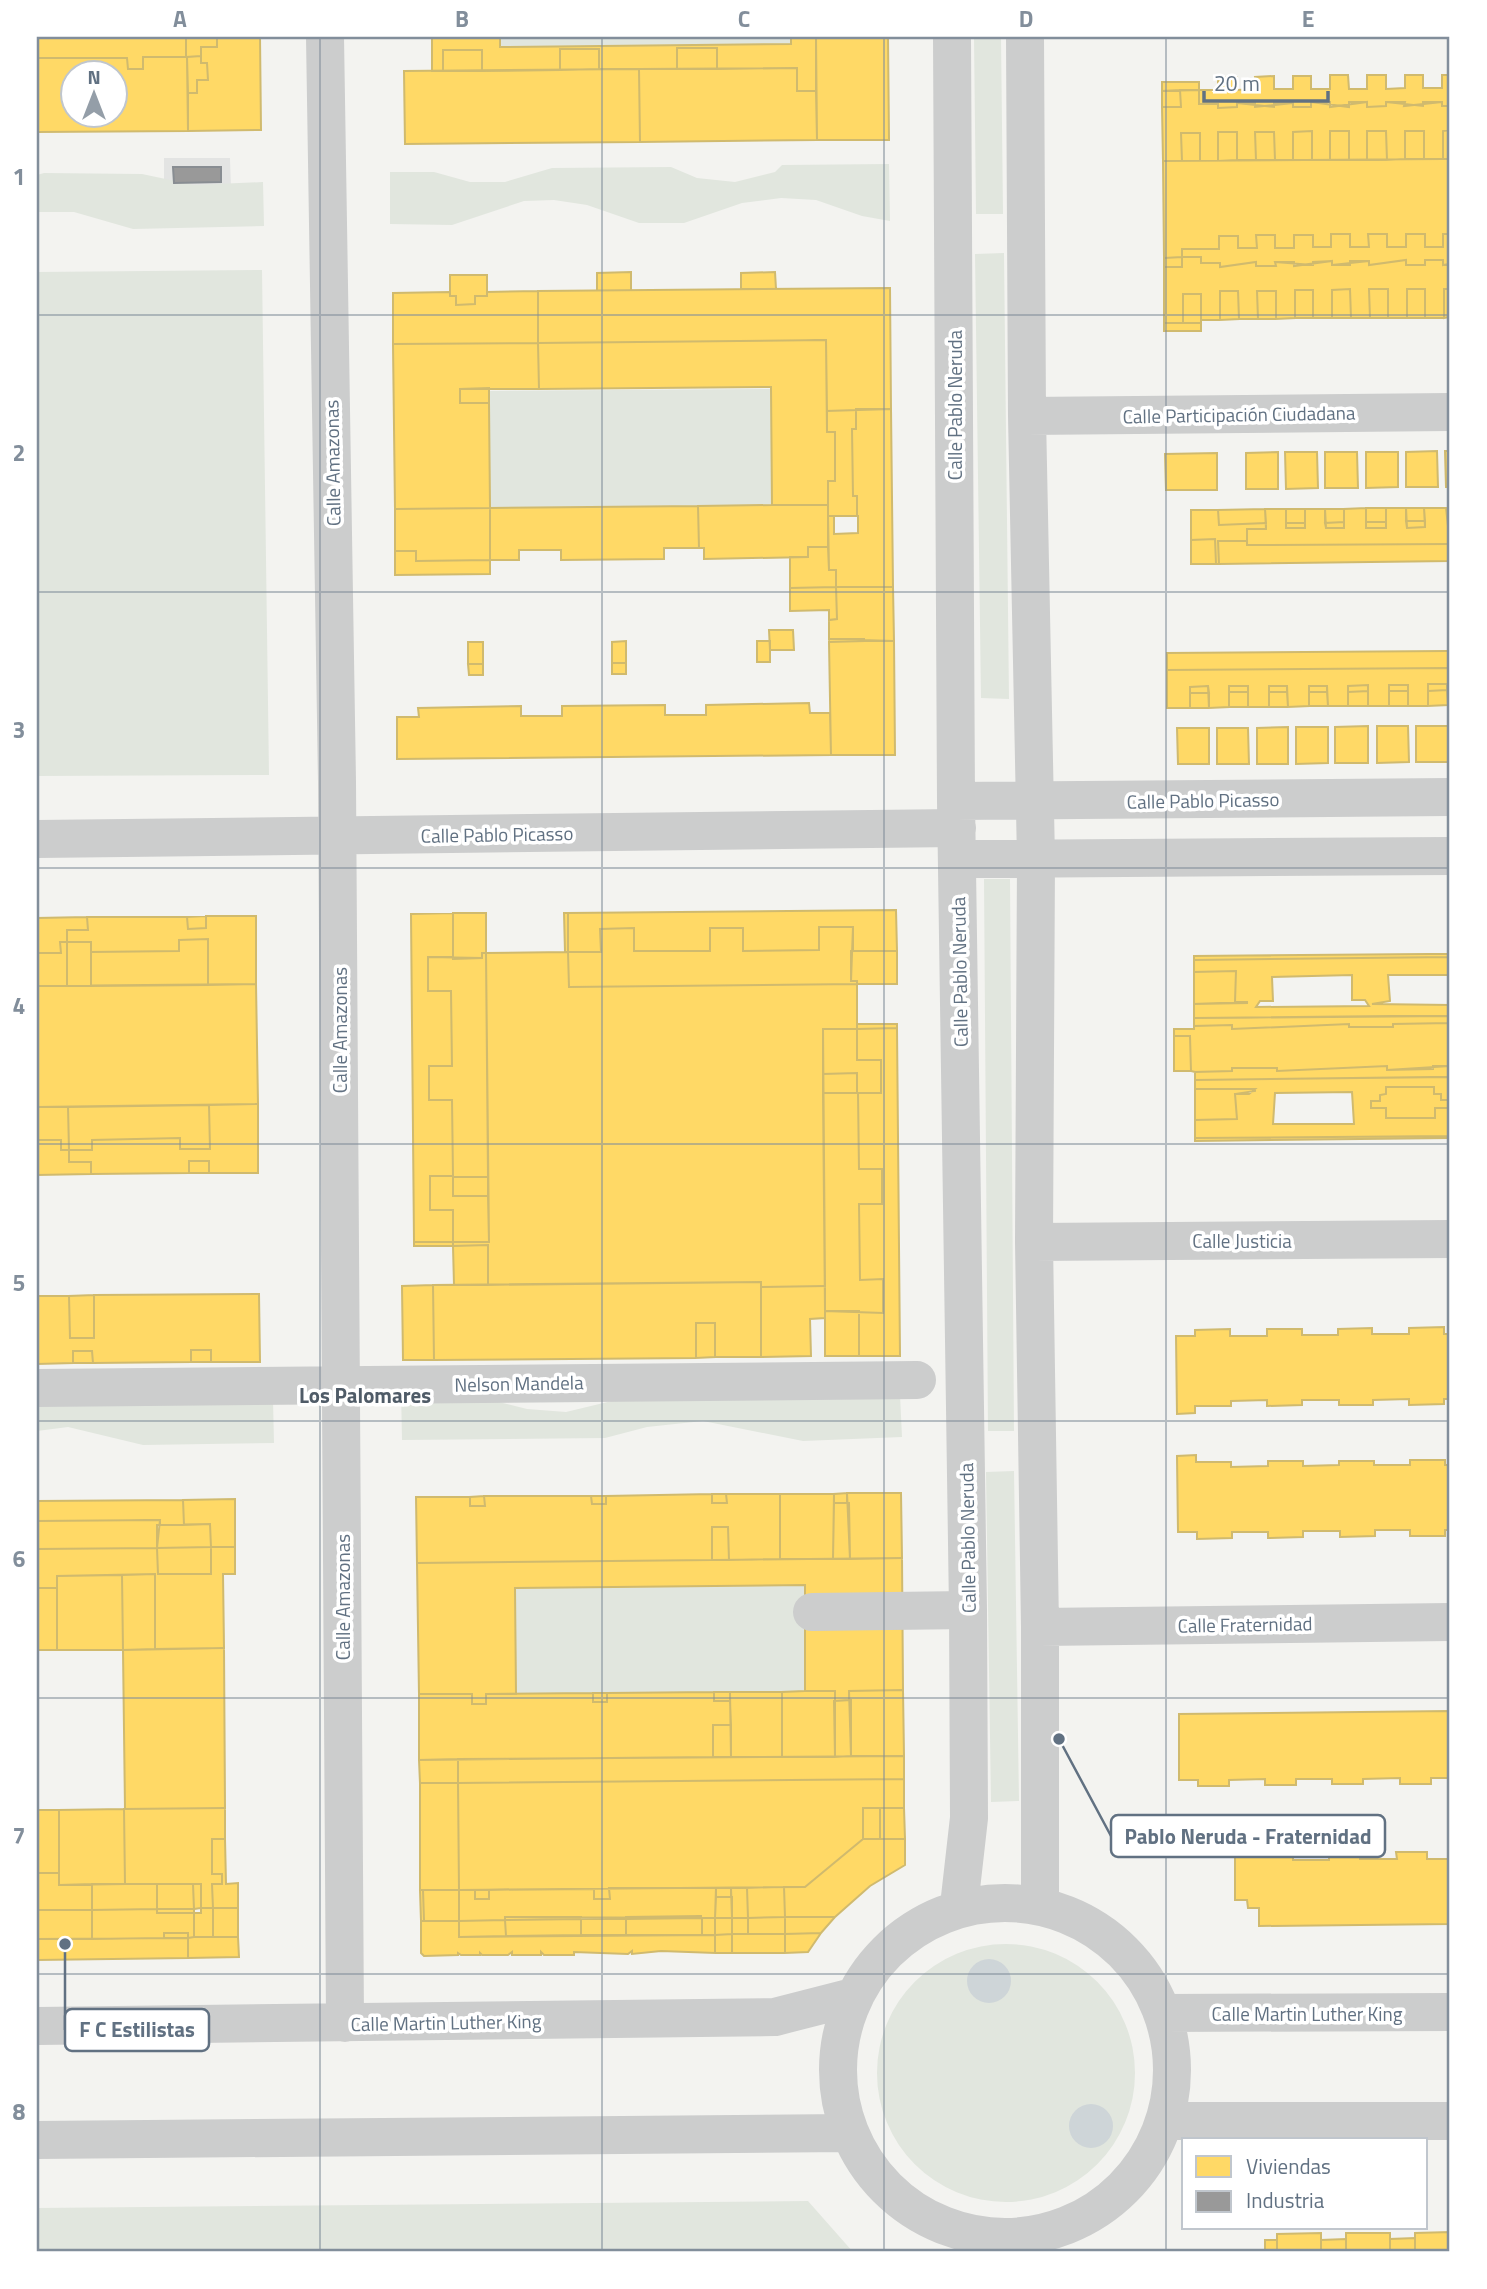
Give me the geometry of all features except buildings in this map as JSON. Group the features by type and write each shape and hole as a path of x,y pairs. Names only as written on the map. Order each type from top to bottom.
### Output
{"street":[{"name":"Calle Amazonas","path":"325,37 338,836 345,2023"},
{"name":"Calle Pablo Neruda","path":"952,37 957,830 969,1818 959,1906"},
{"path":"1024,37 1027,416 1036,859 1034,1242 1040,1627 1040,1906"},
{"name":"Calle Participación Ciudadana","path":"1027,416 1450,412"},
{"name":"Calle Pablo Picasso","path":"37,839 957,830 1035,803 1450,797"},
{"name":"Calle Pablo Picasso","path":"957,830 1036,859 1450,856"},
{"name":"Calle Justicia","path":"1034,1242 1450,1238"},
{"name":"Nelson Mandela","path":"37,1388 917,1380"},
{"path":"812,1612 968,1610"},
{"name":"Calle Fraternidad","path":"1040,1627 1450,1622"},
{"path":"959,1906 1040,1906 1080,1921 1116,1944 1145,1975 1164,2013 1174,2067 1166,2121 1152,2158 1119,2195 1042,2244 966,2243 894,2198 848,2133 835,2103 840,2031 853,1997 875,1964 900,1939 959,1906"},
{"name":"Calle Martin Luther King","path":"37,2026 775,2017 853,1997"},
{"name":"Calle Martin Luther King","path":"1164,2013 1450,2012"},
{"path":"1166,2121 1450,2121"},
{"path":"37,2140 848,2133"}],"shaded area":[{"path":"501,37 791,37 791,44 501,47"},
{"path":"974,37 1001,37 1003,214 976,214"},
{"path":"164,158 230,158 231,191 164,192"},
{"path":"889,164 890,221 862,216 816,200 781,198 742,203 684,223 639,223 587,205 554,200 524,201 452,225 390,224 390,172 434,172 470,182 505,182 552,168 671,167 697,178 735,182 775,172 782,165"},
{"path":"142,174 194,185 263,182 264,226 133,229 74,212 37,212 37,175"},
{"path":"1004,253 1009,699 981,698 975,254"},
{"path":"262,270 269,775 37,776 37,272"},
{"path":"771,389 772,505 490,508 490,391"},
{"path":"984,879 1010,879 1014,1431 988,1431"},
{"path":"401,1389 446,1389 527,1409 566,1412 620,1399 900,1395 902,1437 803,1441 703,1421 647,1427 605,1438 402,1440"},
{"path":"37,1396 273,1400 274,1443 143,1445 68,1427 37,1431"},
{"path":"1014,1471 1019,1801 991,1802 986,1472"},
{"path":"805,1585 805,1691 516,1694 515,1588"},
{"path":"1006,1944 1055,1954 1077,1966 1097,1982 1113,2002 1125,2024 1135,2073 1125,2122 1113,2144 1097,2164 1077,2180 1055,2192 1006,2202 957,2192 935,2180 915,2164 899,2144 887,2122 877,2073 887,2024 899,2002 915,1982 935,1966 957,1954"},
{"path":"989,1959 1005,1965 1011,1981 1005,1997 989,2003 973,1997 967,1981 973,1965"},
{"path":"1091,2104 1106,2111 1113,2126 1106,2141 1091,2148 1076,2141 1069,2126 1076,2111"},
{"path":"808,2201 853,2252 37,2252 37,2208"}],"place":[{"name":"Pablo Neruda - Fraternidad","path":"1059,1739"},
{"name":"F C Estilistas","path":"65,1944"}],"district":[{"name":"Los Palomares","path":"365,1395"}]}
